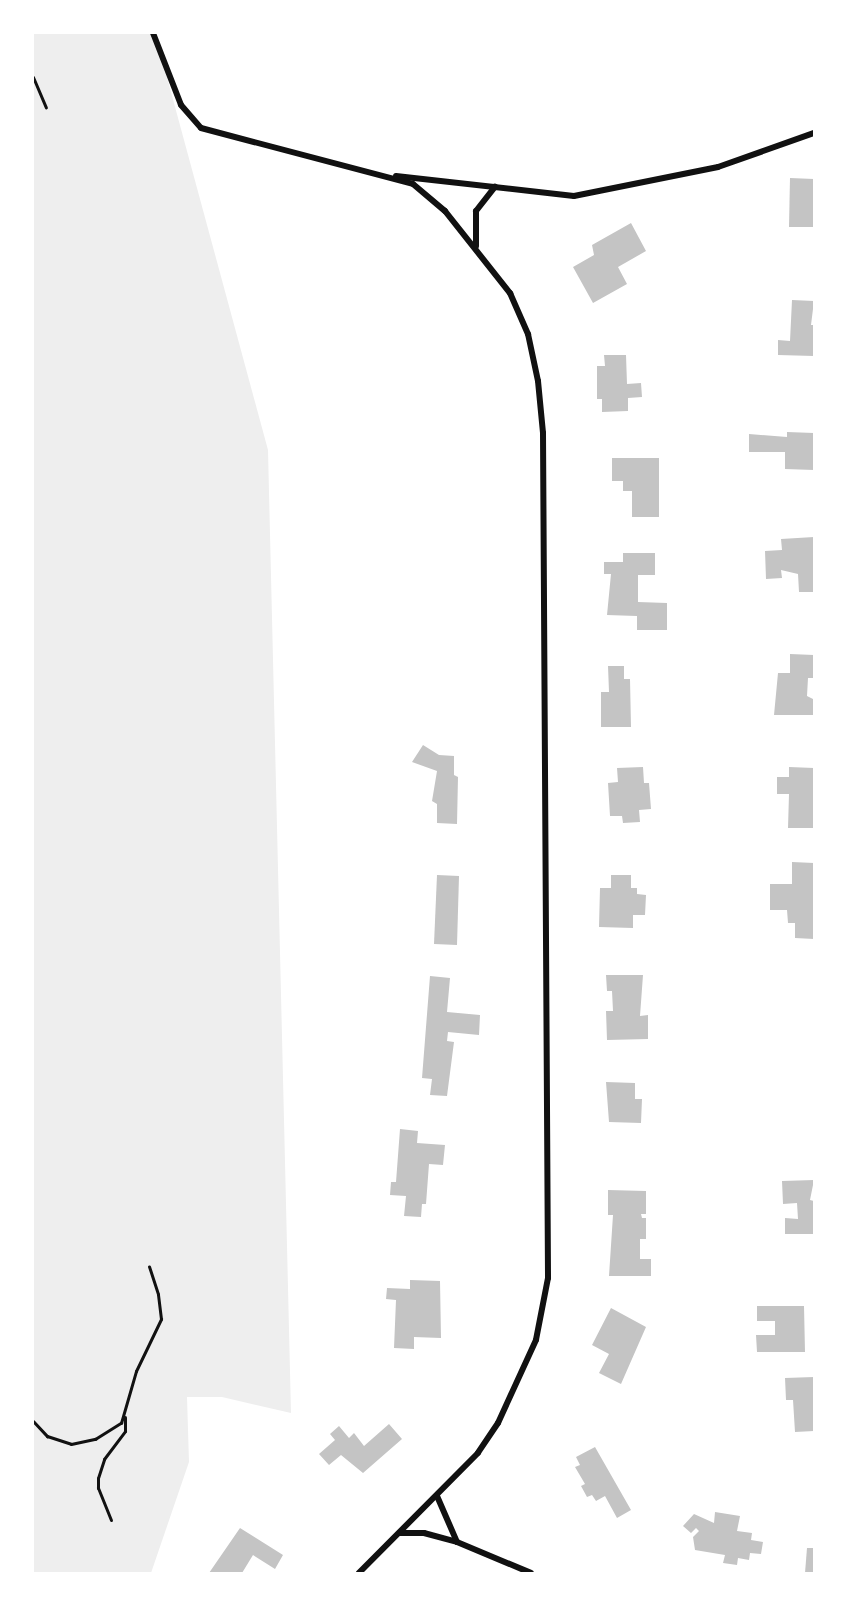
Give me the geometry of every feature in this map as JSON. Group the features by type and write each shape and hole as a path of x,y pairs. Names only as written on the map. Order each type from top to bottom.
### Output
{"street":[{"path":"153,33 181,105 201,128 413,184 445,211 476,246 510,293 528,334 543,433 548,1278 536,1340 504,1412 478,1453 359,1573"},
{"path":"381,174 573,196 613,190 718,167 814,133"},
{"path":"476,246 476,212 495,187"},
{"path":"437,1496 457,1542"},
{"path":"400,1533 424,1533 457,1542 531,1573"}],"lane":[{"path":"33,77 46,107"},
{"path":"111,1520 98,1488 98,1478 104,1459 125,1431 125,1417 136,1371 161,1320 158,1294 148,1266"},
{"path":"33,1421 47,1436 71,1444 103,1435 125,1417"}],"shaded area":[{"path":"33,33 155,33 268,450 291,1413 222,1397 187,1397 189,1462 151,1573 33,1573"}],"building":[{"path":"790,178 814,179 814,227 789,227"},
{"path":"631,223 646,251 618,267 627,284 593,303 573,267 594,255 592,245"},
{"path":"792,300 814,301 811,325 814,325 814,356 778,355 778,340 790,341"},
{"path":"604,355 626,355 627,384 641,383 642,397 628,398 628,411 602,412 602,399 597,399 597,366 605,366"},
{"path":"787,432 814,433 814,470 785,469 785,452 749,452 749,434 787,437"},
{"path":"612,458 659,458 659,517 632,517 632,491 623,491 623,481 612,481"},
{"path":"814,537 814,592 799,592 798,574 781,570 782,578 766,579 765,551 782,550 781,539"},
{"path":"623,553 655,553 655,575 638,575 638,602 667,603 667,630 637,630 637,616 607,615 611,574 604,574 604,562 623,562"},
{"path":"790,654 814,655 814,678 808,678 807,696 813,699 813,715 774,715 778,673 790,673"},
{"path":"608,666 624,666 624,679 630,679 631,727 601,727 601,692 609,692"},
{"path":"423,745 439,755 454,756 454,775 458,777 457,824 437,823 437,804 432,801 437,771 412,762"},
{"path":"643,767 644,783 649,783 651,809 639,810 640,822 623,823 622,816 610,816 608,783 618,782 617,768"},
{"path":"789,767 814,768 814,828 788,828 789,794 777,794 777,777 789,777"},
{"path":"792,862 814,863 814,939 795,938 795,923 788,923 787,910 770,910 770,884 792,884"},
{"path":"437,875 459,876 457,945 434,944"},
{"path":"611,875 631,875 631,888 637,888 637,894 646,895 645,915 633,915 633,928 599,927 600,888 611,888"},
{"path":"606,975 643,975 640,1016 648,1015 648,1039 607,1040 606,1011 613,1011 612,991 607,991"},
{"path":"430,976 450,978 447,1012 480,1015 479,1035 448,1032 447,1041 454,1042 447,1096 430,1095 432,1079 422,1078"},
{"path":"606,1082 635,1083 635,1099 642,1099 641,1123 609,1122"},
{"path":"400,1129 418,1131 417,1143 445,1145 443,1165 429,1164 426,1204 422,1204 421,1217 404,1216 406,1196 390,1195 391,1182 396,1182"},
{"path":"814,1180 810,1200 814,1201 814,1234 785,1234 785,1218 798,1219 797,1203 783,1204 782,1181"},
{"path":"608,1190 646,1191 646,1214 641,1214 642,1218 646,1218 646,1239 640,1239 640,1259 651,1259 651,1276 609,1276 613,1215 608,1215"},
{"path":"410,1280 440,1281 441,1338 414,1337 414,1349 394,1348 396,1300 386,1299 387,1288 410,1289"},
{"path":"757,1306 804,1306 805,1352 757,1352 756,1335 775,1335 775,1321 757,1321"},
{"path":"611,1308 646,1327 621,1384 599,1373 609,1354 592,1345"},
{"path":"814,1377 814,1431 795,1432 793,1400 786,1400 785,1378"},
{"path":"389,1424 402,1439 363,1473 341,1455 329,1465 319,1454 335,1440 330,1434 339,1426 349,1438 354,1433 364,1446"},
{"path":"595,1447 631,1510 617,1518 605,1496 596,1501 592,1495 587,1497 581,1486 585,1484 575,1467 580,1465 576,1457"},
{"path":"715,1512 740,1516 737,1531 752,1533 751,1540 763,1542 761,1554 750,1553 749,1560 738,1558 737,1565 723,1563 725,1555 695,1550 693,1537 699,1531 696,1528 691,1533 683,1526 694,1514 714,1523"},
{"path":"240,1528 283,1555 275,1569 253,1555 242,1573 209,1573"},
{"path":"807,1548 814,1548 814,1573 805,1573"}]}
